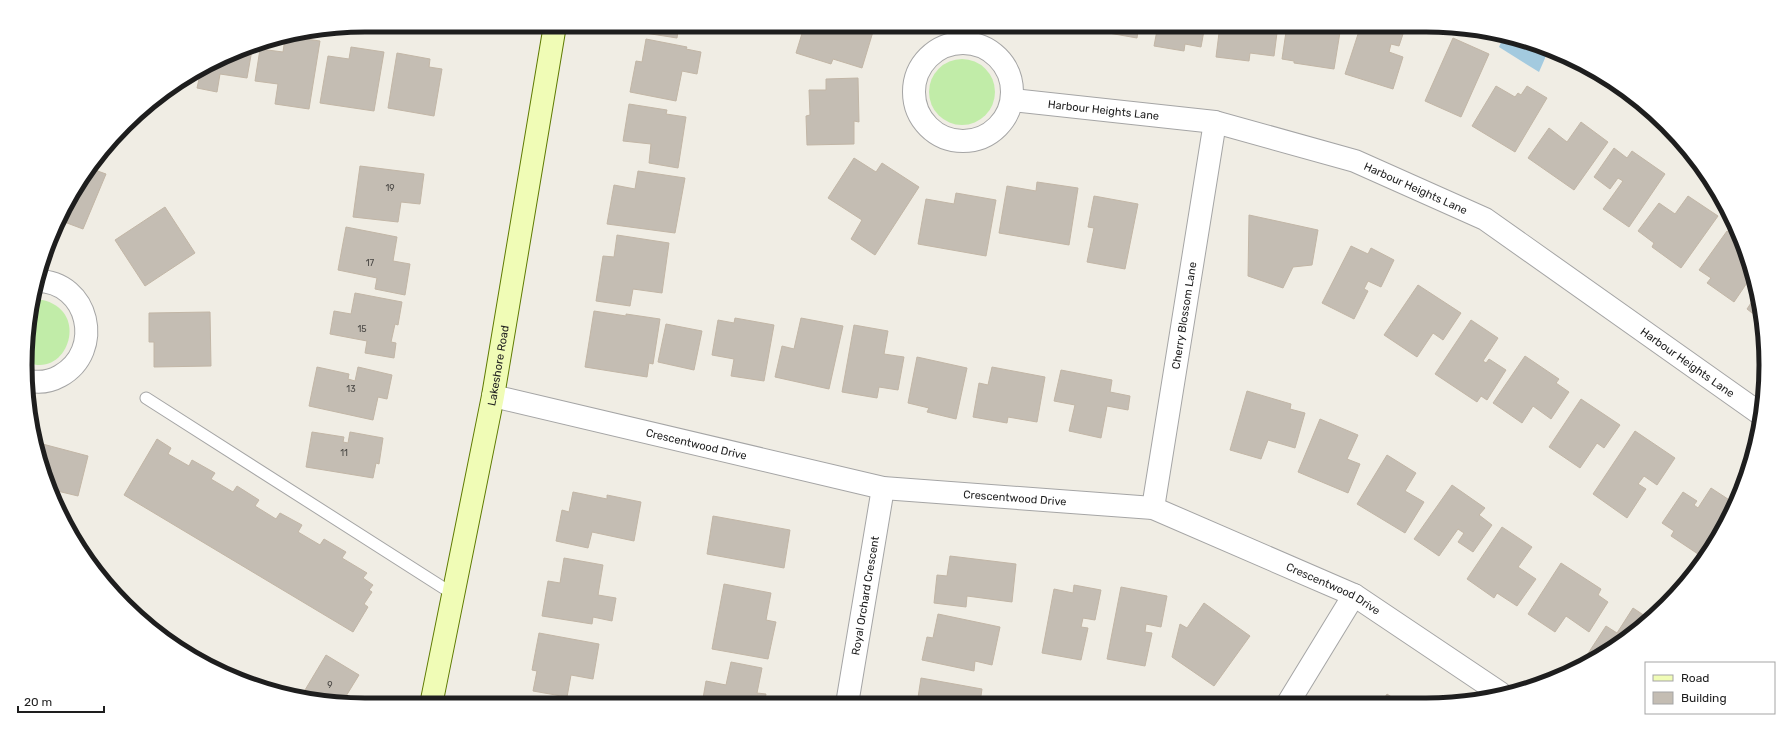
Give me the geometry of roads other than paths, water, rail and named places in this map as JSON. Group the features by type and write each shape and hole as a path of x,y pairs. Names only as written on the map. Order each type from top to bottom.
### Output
{"main road":[{"name":"Lakeshore Road","path":"432,698 493,396 554,32"}],"street":[{"path":"965,43 981,46 996,55 1006,68 1012,84 1012,100 1008,115 998,128 985,137 970,142 954,141 939,136 927,125 918,112 914,96 916,81 921,66 933,53 948,45 965,43"},
{"name":"Harbour Heights Lane","path":"1012,100 1215,122 1355,161 1485,219 1756,411"},
{"name":"Cherry Blossom Lane","path":"1153,508 1215,122"},
{"path":"33,381 53,379 68,371 79,359 86,344 87,327 83,311 74,297 60,286 43,281"},
{"name":"Crescentwood Drive","path":"493,396 883,488 1153,508 1354,594 1497,691"},
{"name":"Royal Orchard Crescent","path":"848,698 883,488"},
{"path":"1290,698 1354,594"}],"lane":[{"path":"146,398 453,594"}],"water":[{"path":"1502,41 1547,55 1539,72 1499,47"}]}
